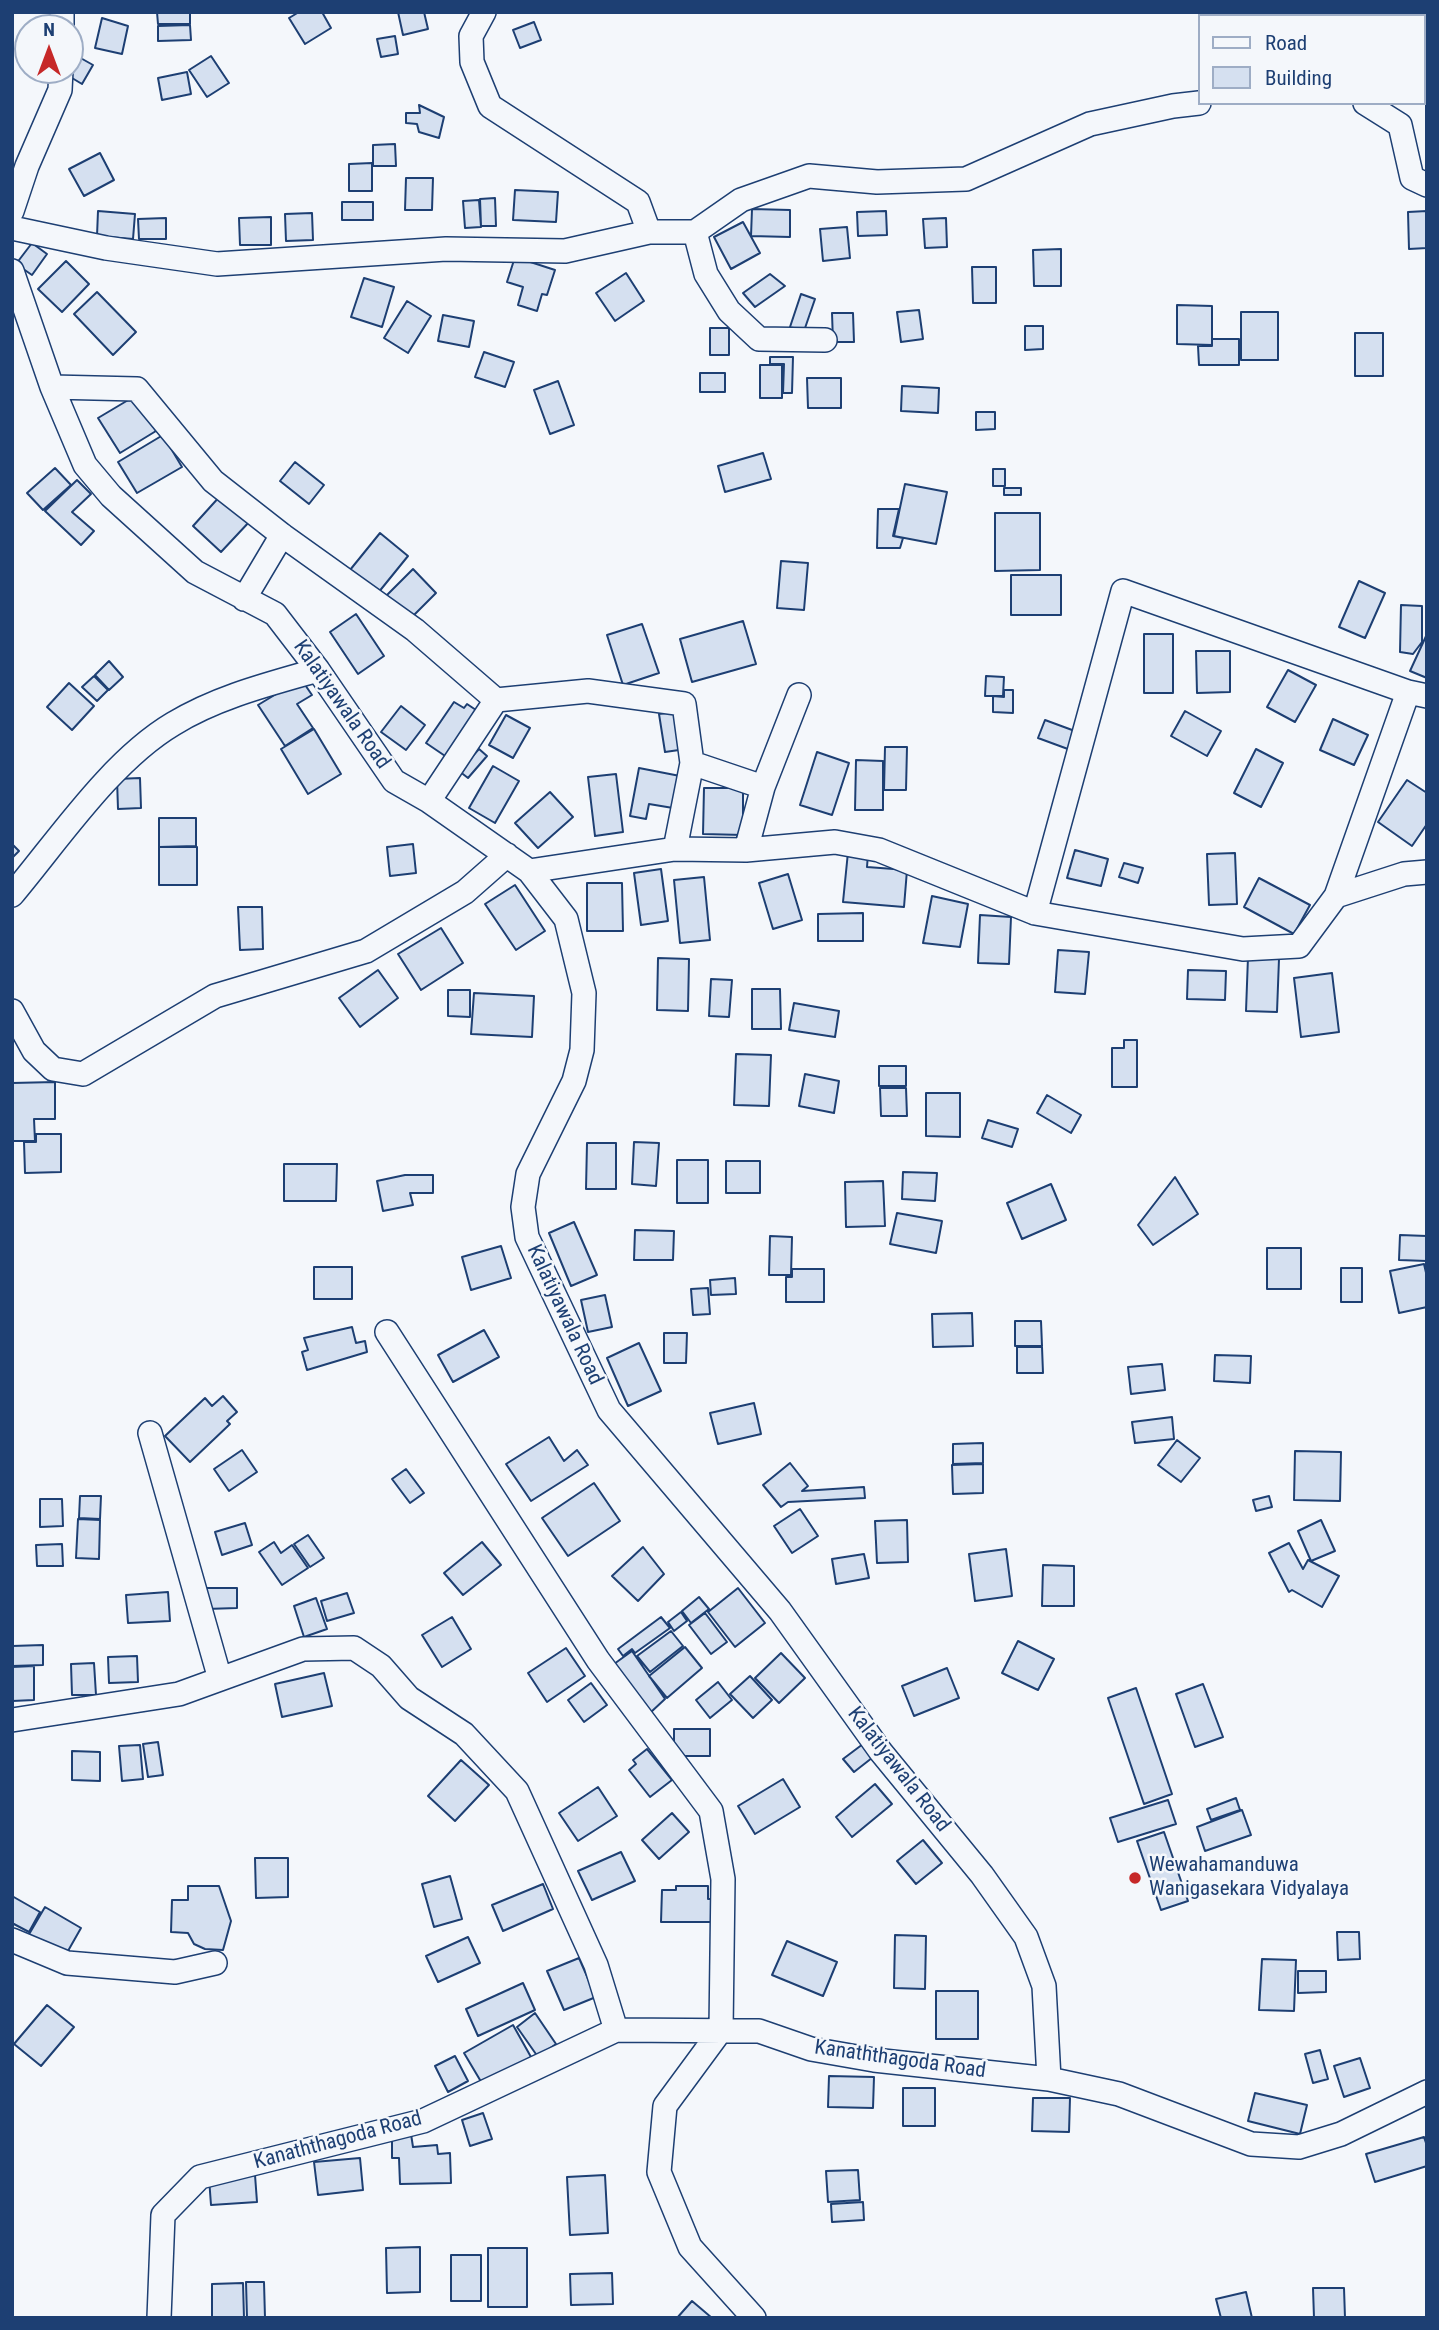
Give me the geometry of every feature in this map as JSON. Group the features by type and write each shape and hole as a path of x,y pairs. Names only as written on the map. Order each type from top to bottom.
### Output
{"street":[{"path":"484,12 471,36 472,62 490,106 638,202 649,232"},
{"path":"12,212 27,166 60,84"},
{"path":"12,229 106,248 217,264 446,250 565,251 649,232 695,232 741,200 809,176 877,183 966,179 1090,124 1198,103"},
{"path":"1368,105 1400,125 1412,178 1427,185"},
{"path":"695,232 706,274 729,311 759,339 825,340"},
{"name":"Kalatiyawala Road","path":"13,268 52,387 85,465 111,496 195,572 275,614 318,670 394,781 429,801 530,871 566,919 584,993 582,1050 574,1081 528,1174 523,1207 527,1237 609,1410 780,1611 881,1752 982,1875 1026,1937 1044,1986 1049,2079"},
{"path":"52,387 138,389 213,481 282,535 415,630 496,700 588,691 684,704 692,763 675,849"},
{"path":"244,599 282,535"},
{"path":"530,871 675,849 746,850 835,842 878,850 1035,913 1243,948 1299,946 1336,896 1417,694 1123,591 1035,913"},
{"path":"12,895 121,763 173,724 239,693 318,670"},
{"path":"746,850 763,787 799,695"},
{"path":"429,801 496,700"},
{"path":"692,763 763,787"},
{"path":"12,1011 34,1051 53,1069 83,1074 215,996 366,951 465,891 507,855"},
{"path":"1336,896 1404,874 1427,872"},
{"path":"387,1332 598,1660 711,1811 723,1879 722,2030 666,2106 659,2172 690,2247 754,2318"},
{"path":"150,1433 220,1679"},
{"path":"12,1720 179,1694 303,1649 354,1648 381,1666 409,1698 464,1734 517,1791 596,1965 616,2030"},
{"path":"12,1940 67,1963 174,1972 215,1963"},
{"name":"Kanaththagoda Road","path":"163,2315 163,2215 200,2177 423,2121 616,2030 759,2031 811,2049 874,2060 1049,2079 1119,2094 1251,2144 1299,2147 1342,2134 1427,2092"}],"building":[{"path":"157,12 190,12 190,24 158,24"},
{"path":"299,12 322,12 331,28 305,44 289,18"},
{"path":"398,12 424,12 428,29 403,35"},
{"path":"102,18 128,26 122,54 95,48"},
{"path":"534,22 541,40 520,48 513,30"},
{"path":"190,25 191,40 158,41 158,26"},
{"path":"395,36 398,54 381,57 377,39"},
{"path":"211,56 229,83 207,97 189,70"},
{"path":"84,60 93,65 84,81"},
{"path":"187,72 191,94 162,100 158,78"},
{"path":"419,105 444,117 439,138 419,132 417,124 406,123 406,113 420,113"},
{"path":"395,144 396,166 373,166 373,145"},
{"path":"100,153 114,180 84,196 69,169"},
{"path":"372,163 372,191 349,191 349,164"},
{"path":"406,178 433,178 432,210 405,210"},
{"path":"515,190 558,192 556,222 513,220"},
{"path":"495,198 496,226 481,226 480,199"},
{"path":"479,200 481,227 465,228 463,201"},
{"path":"342,202 373,202 373,220 342,220"},
{"path":"752,209 790,210 790,237 751,236"},
{"path":"98,211 135,214 133,239 97,236"},
{"path":"886,211 887,235 858,236 857,212"},
{"path":"1427,211 1427,248 1409,249 1408,212"},
{"path":"312,213 313,240 286,241 285,214"},
{"path":"271,217 271,245 240,245 239,218"},
{"path":"166,218 166,239 139,239 138,219"},
{"path":"946,218 947,247 925,248 923,219"},
{"path":"743,222 760,253 731,269 714,237"},
{"path":"847,227 850,258 823,261 820,229"},
{"path":"32,243 47,254 32,275 16,264"},
{"path":"1061,249 1061,286 1034,286 1033,250"},
{"path":"515,257 555,270 547,295 542,294 537,311 518,305 523,287 507,282"},
{"path":"66,261 89,284 62,312 38,289"},
{"path":"972,267 996,267 996,303 973,303"},
{"path":"626,273 644,301 615,321 596,293"},
{"path":"770,274 785,286 755,307 743,293"},
{"path":"364,278 394,287 382,327 351,317"},
{"path":"97,292 136,332 113,355 74,314"},
{"path":"801,294 815,299 804,331 790,327"},
{"path":"407,301 431,316 408,353 384,338"},
{"path":"1177,305 1212,306 1212,345 1177,344"},
{"path":"919,310 923,339 901,342 897,312"},
{"path":"1241,312 1278,312 1278,360 1241,360"},
{"path":"832,313 853,313 854,342 833,342"},
{"path":"443,315 474,321 469,347 438,341"},
{"path":"1025,326 1043,326 1043,349 1025,350"},
{"path":"710,328 729,328 729,355 710,355"},
{"path":"1355,333 1383,333 1383,376 1355,376"},
{"path":"1212,339 1239,339 1239,365 1199,365 1198,346 1212,346"},
{"path":"484,352 514,362 505,387 475,377"},
{"path":"770,357 793,357 792,393 783,393 784,364 770,364"},
{"path":"760,365 782,365 782,398 760,398"},
{"path":"700,373 725,373 725,392 700,392"},
{"path":"807,378 841,378 841,408 808,408"},
{"path":"558,381 574,425 550,434 534,390"},
{"path":"902,386 939,388 938,413 901,411"},
{"path":"135,396 156,431 120,453 98,418"},
{"path":"976,412 995,412 995,429 976,430"},
{"path":"163,435 182,467 137,493 118,462"},
{"path":"763,453 771,479 725,492 718,466"},
{"path":"295,462 324,485 309,504 280,481"},
{"path":"55,468 71,485 43,510 27,493"},
{"path":"993,469 1005,469 1005,486 993,486"},
{"path":"77,480 91,494 72,512 94,531 81,545 45,511"},
{"path":"905,484 947,492 936,544 894,536"},
{"path":"1004,488 1021,488 1021,495 1004,495"},
{"path":"221,495 250,521 221,552 193,526"},
{"path":"878,509 899,509 893,536 903,538 900,548 877,548"},
{"path":"995,513 1040,513 1040,570 995,571"},
{"path":"380,533 408,556 378,593 350,570"},
{"path":"781,561 808,563 804,610 777,608"},
{"path":"413,569 436,593 407,622 384,598"},
{"path":"1011,575 1061,575 1061,615 1011,615"},
{"path":"1359,581 1385,593 1365,638 1339,627"},
{"path":"1401,605 1422,606 1422,642 1413,654 1400,652"},
{"path":"356,614 384,656 358,674 330,632"},
{"path":"743,621 756,664 692,682 680,639"},
{"path":"642,624 659,673 623,685 607,635"},
{"path":"1144,634 1173,634 1173,693 1144,693"},
{"path":"1427,634 1427,678 1410,671"},
{"path":"1196,651 1230,651 1230,692 1197,693"},
{"path":"109,661 123,677 109,690 95,675"},
{"path":"1288,670 1316,685 1295,722 1267,707"},
{"path":"94,676 108,690 97,701 82,687"},
{"path":"986,676 1004,677 1003,696 985,696"},
{"path":"301,679 312,695 297,704 313,728 285,746 258,705"},
{"path":"69,683 94,706 72,730 47,707"},
{"path":"1004,690 1013,690 1013,713 993,712 993,696 1004,697"},
{"path":"454,702 464,708 467,704 482,714 451,760 426,743"},
{"path":"401,706 425,725 406,750 381,732"},
{"path":"680,711 686,749 665,752 659,714"},
{"path":"1185,711 1221,731 1207,756 1171,736"},
{"path":"506,715 530,728 513,758 489,745"},
{"path":"1333,719 1368,735 1354,765 1320,750"},
{"path":"1045,720 1083,734 1076,752 1038,738"},
{"path":"314,729 341,774 308,794 281,749"},
{"path":"885,747 907,747 906,790 884,790"},
{"path":"479,749 487,756 468,778 459,771"},
{"path":"1256,749 1283,763 1261,807 1234,793"},
{"path":"817,752 849,763 832,815 800,805"},
{"path":"856,760 883,761 883,810 855,810"},
{"path":"493,766 519,781 495,823 469,808"},
{"path":"639,768 680,776 673,808 649,804 646,819 630,816"},
{"path":"616,774 623,832 595,836 588,777"},
{"path":"140,778 141,808 118,809 117,779"},
{"path":"1407,780 1427,793 1427,824 1412,846 1378,822"},
{"path":"704,788 743,788 743,835 703,834"},
{"path":"550,792 573,817 538,848 515,823"},
{"path":"159,818 196,818 196,846 159,847"},
{"path":"12,844 19,851 12,858"},
{"path":"413,844 416,873 390,876 387,847"},
{"path":"159,847 197,847 197,885 159,885"},
{"path":"1075,850 1108,859 1101,886 1067,878"},
{"path":"848,852 868,854 867,867 907,870 904,907 843,902"},
{"path":"1235,853 1237,904 1209,905 1207,854"},
{"path":"1124,863 1143,868 1138,883 1119,877"},
{"path":"661,869 668,921 641,925 634,873"},
{"path":"788,874 802,920 773,929 759,883"},
{"path":"704,877 710,940 680,943 674,880"},
{"path":"1259,878 1310,905 1294,934 1244,907"},
{"path":"587,883 622,883 623,931 587,931"},
{"path":"515,885 545,931 516,950 485,904"},
{"path":"932,896 968,904 960,947 923,943"},
{"path":"238,907 262,907 263,949 240,950"},
{"path":"863,913 863,941 818,941 818,914"},
{"path":"980,915 1011,917 1009,964 978,963"},
{"path":"441,928 463,963 421,990 398,954"},
{"path":"1058,950 1089,952 1085,994 1055,992"},
{"path":"1248,957 1279,959 1277,1012 1246,1011"},
{"path":"658,958 689,959 688,1011 657,1010"},
{"path":"378,970 398,998 360,1027 339,998"},
{"path":"1188,970 1226,971 1225,1000 1187,999"},
{"path":"1332,973 1339,1032 1301,1037 1294,978"},
{"path":"711,979 732,980 729,1017 709,1016"},
{"path":"752,989 780,989 781,1029 752,1029"},
{"path":"448,990 470,990 470,1017 448,1016"},
{"path":"474,993 534,996 532,1037 471,1034"},
{"path":"794,1003 839,1011 835,1037 789,1030"},
{"path":"1124,1040 1137,1040 1137,1087 1112,1087 1112,1048 1124,1048"},
{"path":"736,1054 771,1055 769,1106 734,1105"},
{"path":"879,1066 906,1066 906,1086 879,1086"},
{"path":"805,1074 839,1081 834,1113 799,1106"},
{"path":"55,1082 55,1119 34,1119 35,1141 12,1141 12,1083"},
{"path":"880,1088 906,1088 907,1116 881,1116"},
{"path":"926,1093 960,1093 960,1137 926,1136"},
{"path":"1047,1095 1081,1115 1071,1133 1037,1113"},
{"path":"988,1120 1018,1129 1012,1147 982,1138"},
{"path":"36,1134 61,1134 61,1172 25,1173 24,1142 36,1142"},
{"path":"634,1142 659,1143 656,1186 632,1184"},
{"path":"587,1143 616,1143 616,1189 586,1189"},
{"path":"677,1160 708,1160 708,1203 677,1203"},
{"path":"726,1161 760,1161 760,1193 726,1193"},
{"path":"284,1164 337,1164 336,1201 284,1201"},
{"path":"903,1172 937,1173 935,1201 902,1199"},
{"path":"405,1175 433,1175 433,1193 410,1193 413,1205 383,1211 377,1181"},
{"path":"1175,1177 1198,1214 1153,1245 1138,1225"},
{"path":"883,1181 885,1226 846,1227 845,1182"},
{"path":"1051,1184 1066,1220 1022,1239 1007,1203"},
{"path":"897,1213 942,1221 936,1253 890,1244"},
{"path":"574,1222 597,1275 571,1286 549,1233"},
{"path":"635,1230 674,1231 673,1260 634,1260"},
{"path":"1400,1235 1427,1236 1427,1261 1399,1260"},
{"path":"770,1236 792,1237 791,1275 769,1275"},
{"path":"501,1246 511,1278 471,1290 462,1257"},
{"path":"1267,1248 1301,1248 1301,1289 1267,1289"},
{"path":"1424,1264 1427,1307 1399,1313 1390,1271"},
{"path":"314,1267 352,1267 352,1299 314,1299"},
{"path":"1341,1268 1362,1268 1362,1302 1341,1302"},
{"path":"792,1269 824,1269 824,1302 786,1302 786,1277 792,1277"},
{"path":"735,1278 736,1294 711,1295 710,1280"},
{"path":"708,1288 710,1314 693,1315 691,1289"},
{"path":"605,1295 612,1327 588,1332 581,1300"},
{"path":"972,1313 973,1346 933,1347 932,1314"},
{"path":"1015,1321 1041,1321 1042,1346 1015,1346"},
{"path":"352,1327 356,1343 365,1341 367,1352 307,1370 302,1352 308,1350 304,1338"},
{"path":"484,1330 499,1357 453,1382 438,1355"},
{"path":"664,1333 687,1333 686,1363 664,1363"},
{"path":"639,1343 661,1391 628,1406 607,1358"},
{"path":"1017,1347 1042,1347 1043,1373 1017,1373"},
{"path":"1215,1355 1251,1356 1250,1383 1214,1381"},
{"path":"1162,1364 1165,1390 1131,1394 1128,1367"},
{"path":"223,1396 237,1412 227,1421 230,1424 190,1462 165,1436 205,1398 212,1406"},
{"path":"754,1403 761,1434 718,1444 710,1413"},
{"path":"1172,1417 1174,1439 1135,1443 1132,1422"},
{"path":"549,1437 564,1461 577,1450 588,1465 531,1501 506,1464"},
{"path":"1177,1440 1200,1458 1181,1482 1158,1465"},
{"path":"983,1443 983,1463 953,1464 953,1444"},
{"path":"242,1450 257,1472 229,1491 214,1469"},
{"path":"1295,1451 1341,1452 1340,1501 1294,1500"},
{"path":"790,1463 808,1486 802,1491 864,1487 865,1498 788,1502 781,1507 763,1485"},
{"path":"983,1464 983,1493 953,1494 952,1465"},
{"path":"406,1469 424,1493 410,1503 392,1479"},
{"path":"594,1483 620,1521 568,1556 542,1518"},
{"path":"80,1496 101,1496 100,1519 79,1518"},
{"path":"1269,1496 1272,1507 1256,1511 1253,1500"},
{"path":"40,1499 62,1499 63,1526 40,1527"},
{"path":"800,1509 818,1536 792,1553 774,1526"},
{"path":"78,1519 100,1520 99,1559 76,1558"},
{"path":"907,1520 908,1562 877,1563 875,1521"},
{"path":"1321,1520 1335,1551 1311,1561 1298,1531"},
{"path":"245,1523 252,1545 222,1555 215,1532"},
{"path":"308,1535 324,1558 310,1567 294,1544"},
{"path":"274,1542 281,1553 292,1545 308,1568 282,1585 259,1552"},
{"path":"482,1542 501,1565 463,1595 444,1573"},
{"path":"1289,1543 1303,1569 1308,1560 1339,1576 1322,1607 1292,1590 1289,1592 1269,1553"},
{"path":"62,1544 63,1566 37,1566 36,1545"},
{"path":"643,1547 664,1574 638,1601 612,1576"},
{"path":"1006,1549 1012,1596 975,1601 969,1554"},
{"path":"864,1554 869,1578 836,1584 832,1559"},
{"path":"1043,1565 1074,1566 1074,1606 1042,1606"},
{"path":"205,1588 237,1588 237,1608 206,1609"},
{"path":"738,1588 765,1623 735,1647 708,1612"},
{"path":"168,1592 170,1621 128,1623 126,1595"},
{"path":"347,1593 354,1613 327,1621 321,1601"},
{"path":"699,1597 709,1609 691,1623 682,1611"},
{"path":"316,1598 327,1629 304,1637 294,1606"},
{"path":"681,1612 687,1621 674,1631 668,1622"},
{"path":"705,1613 727,1642 711,1654 689,1625"},
{"path":"452,1617 471,1649 442,1667 422,1635"},
{"path":"661,1617 670,1628 635,1653 632,1649 623,1656 618,1649"},
{"path":"671,1631 683,1646 650,1672 637,1656"},
{"path":"1018,1641 1054,1659 1038,1690 1002,1673"},
{"path":"43,1645 43,1665 12,1666 12,1646"},
{"path":"685,1647 702,1668 667,1698 649,1676"},
{"path":"566,1648 585,1676 547,1702 528,1673"},
{"path":"632,1651 665,1699 650,1713 614,1664"},
{"path":"781,1653 805,1678 779,1703 755,1678"},
{"path":"137,1656 138,1682 109,1683 108,1657"},
{"path":"94,1663 96,1695 72,1695 71,1664"},
{"path":"34,1666 34,1700 12,1701 12,1667"},
{"path":"947,1668 959,1698 914,1716 902,1686"},
{"path":"324,1673 332,1706 282,1717 275,1684"},
{"path":"750,1676 772,1700 753,1718 730,1694"},
{"path":"718,1682 732,1700 710,1718 696,1700"},
{"path":"591,1683 607,1705 584,1722 568,1700"},
{"path":"1203,1684 1223,1737 1195,1747 1176,1694"},
{"path":"1136,1688 1172,1794 1144,1804 1108,1698"},
{"path":"674,1729 710,1729 710,1756 674,1756"},
{"path":"867,1741 877,1754 854,1772 843,1759"},
{"path":"158,1742 163,1775 148,1777 143,1744"},
{"path":"140,1745 143,1779 122,1781 119,1746"},
{"path":"647,1749 672,1780 650,1797 629,1770 636,1764 633,1760"},
{"path":"72,1751 100,1752 100,1781 72,1780"},
{"path":"461,1760 489,1785 455,1821 428,1796"},
{"path":"783,1779 800,1807 755,1834 738,1806"},
{"path":"875,1784 892,1804 852,1837 836,1817"},
{"path":"598,1787 617,1816 578,1841 559,1813"},
{"path":"1236,1798 1240,1810 1211,1820 1207,1809"},
{"path":"1168,1800 1176,1824 1118,1842 1110,1818"},
{"path":"1242,1810 1251,1835 1205,1851 1197,1827"},
{"path":"672,1813 689,1832 659,1859 642,1840"},
{"path":"1164,1832 1188,1901 1161,1910 1137,1841"},
{"path":"923,1840 942,1863 916,1884 897,1861"},
{"path":"621,1852 635,1881 592,1900 578,1871"},
{"path":"255,1858 288,1858 288,1897 256,1898"},
{"path":"450,1876 462,1919 434,1927 422,1884"},
{"path":"543,1884 553,1909 503,1931 492,1905"},
{"path":"188,1886 219,1886 231,1921 223,1950 205,1949 194,1944 188,1933 171,1932 172,1900 188,1900"},
{"path":"676,1886 708,1886 708,1899 717,1899 716,1922 661,1922 662,1890 676,1890"},
{"path":"12,1896 40,1912 29,1932 12,1923"},
{"path":"45,1907 81,1928 64,1958 28,1936"},
{"path":"1337,1932 1359,1932 1360,1959 1338,1960"},
{"path":"895,1935 926,1936 925,1989 894,1988"},
{"path":"468,1937 480,1963 438,1982 426,1956"},
{"path":"787,1941 837,1962 823,1996 772,1975"},
{"path":"579,1958 596,1997 564,2010 547,1971"},
{"path":"1262,1959 1296,1960 1294,2011 1259,2010"},
{"path":"1298,1971 1326,1971 1326,1992 1298,1993"},
{"path":"523,1983 535,2010 478,2036 466,2009"},
{"path":"936,1991 978,1991 978,2039 936,2039"},
{"path":"47,2005 74,2027 41,2066 14,2044"},
{"path":"535,2013 556,2044 538,2057 517,2027"},
{"path":"513,2025 531,2057 483,2085 464,2053"},
{"path":"1320,2050 1328,2079 1313,2083 1305,2054"},
{"path":"455,2056 468,2081 448,2092 435,2066"},
{"path":"1360,2058 1370,2088 1344,2097 1334,2066"},
{"path":"829,2076 874,2077 873,2108 828,2107"},
{"path":"903,2088 935,2088 935,2126 903,2126"},
{"path":"1255,2093 1307,2105 1300,2134 1248,2121"},
{"path":"1033,2098 1070,2098 1069,2132 1032,2131"},
{"path":"483,2113 492,2139 470,2146 462,2120"},
{"path":"411,2134 413,2147 437,2145 438,2154 450,2153 451,2183 400,2184 399,2158 392,2158 392,2135"},
{"path":"1424,2137 1427,2166 1375,2182 1366,2154"},
{"path":"360,2158 363,2190 318,2195 314,2162"},
{"path":"858,2170 860,2200 828,2202 826,2171"},
{"path":"255,2175 257,2202 211,2205 209,2178"},
{"path":"605,2175 608,2233 570,2235 567,2177"},
{"path":"863,2202 864,2220 832,2222 831,2204"},
{"path":"420,2247 420,2292 387,2293 386,2248"},
{"path":"488,2248 527,2248 527,2307 488,2307"},
{"path":"451,2255 481,2255 481,2301 451,2301"},
{"path":"612,2273 613,2304 571,2305 570,2274"},
{"path":"246,2282 264,2282 265,2318 247,2318"},
{"path":"243,2283 244,2318 212,2318 212,2284"},
{"path":"1313,2288 1344,2288 1345,2318 1314,2318"},
{"path":"1246,2292 1252,2318 1221,2318 1216,2299"},
{"path":"692,2301 712,2318 677,2318"}],"place":[{"name":"Wewahamanduwa Wanigasekara Vidyalaya","path":"1135,1878"}]}
